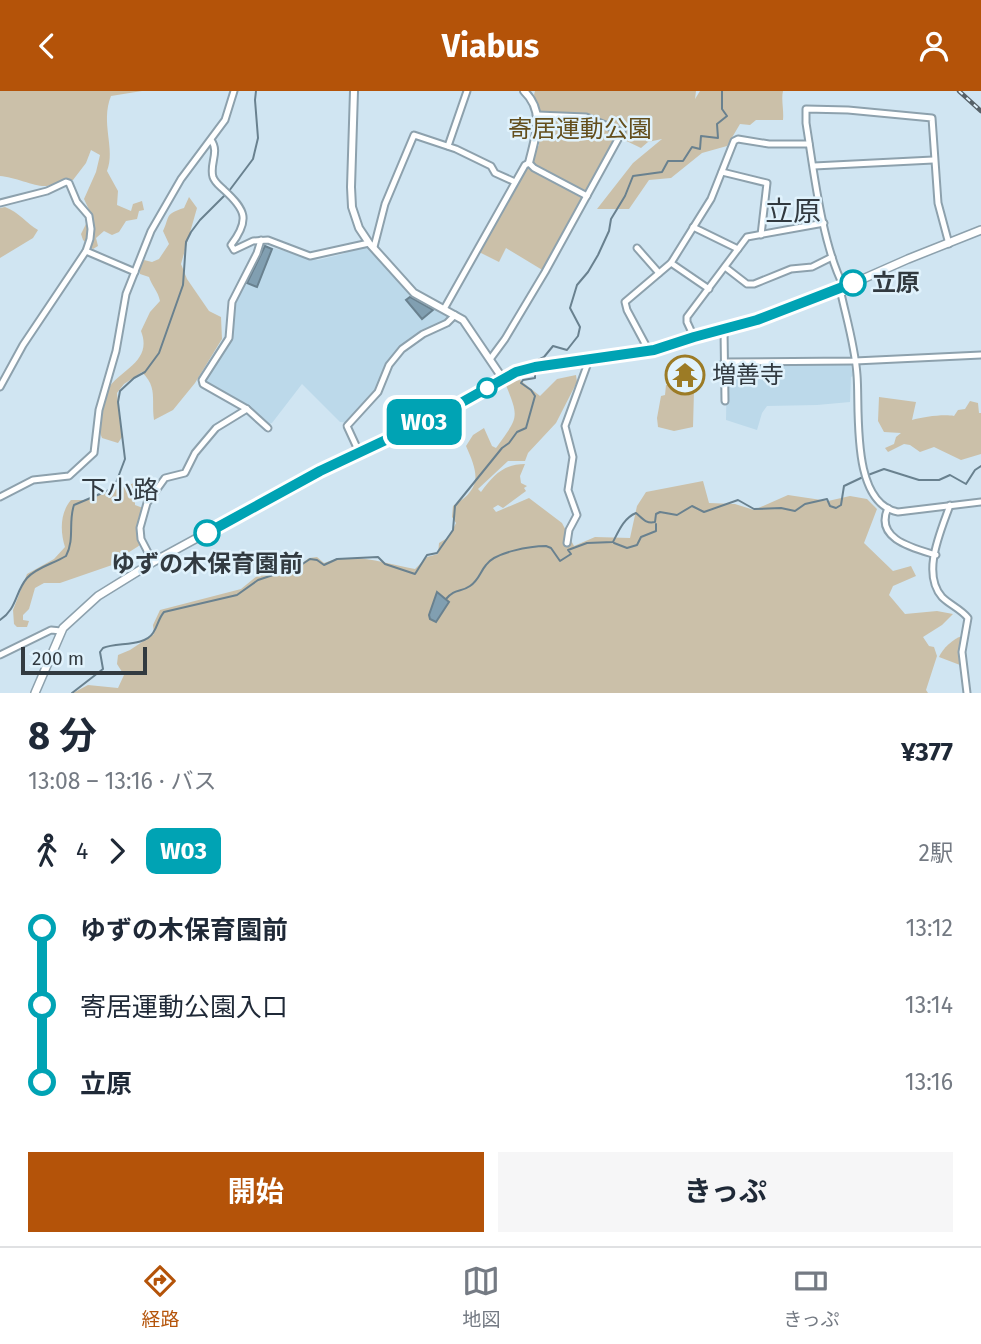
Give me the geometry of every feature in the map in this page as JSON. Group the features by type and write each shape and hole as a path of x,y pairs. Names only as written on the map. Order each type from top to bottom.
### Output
{"main road":[{"path":"35,693 61,631 93,599 153,562 320,471 441,414 503,379 526,369 649,351 757,320 981,230"}],"street":[{"path":"0,497 33,480 69,475 94,453 99,410 116,351 126,294 162,210 181,179 225,120 234,91"},
{"path":"354,91 352,207 359,228 414,293 455,315 469,327 503,379"},
{"path":"448,146 467,91"},
{"path":"444,309 520,171 529,163 535,144 538,115 531,97 524,91"},
{"path":"949,244 938,203 932,118 806,109 809,143 824,223 842,288 855,361 860,453 871,488 888,508 905,512 981,502"},
{"path":"491,358 505,339 622,132 586,117 538,115"},
{"path":"372,245 385,204 414,135 448,146 491,166 495,173 515,182"},
{"path":"649,351 625,304 671,263 711,199 734,141 738,139 769,144 809,143"},
{"path":"211,140 215,149 212,170 215,182 237,202 243,213 243,227 231,249 239,250 253,241 268,240 310,256 372,245"},
{"path":"814,166 933,160"},
{"path":"529,163 587,196"},
{"path":"722,172 767,183 761,235"},
{"path":"0,203 69,183 77,202 86,210 91,224 86,251 23,345 0,387"},
{"path":"694,337 687,317 747,237 824,223"},
{"path":"693,227 738,249"},
{"path":"261,240 232,302 229,338 202,380 203,384 247,409 268,428"},
{"path":"637,248 659,273"},
{"path":"86,251 135,272"},
{"path":"725,267 747,284 754,284 797,268 812,267 832,257"},
{"path":"671,263 709,289"},
{"path":"359,452 347,426 378,392 393,359 412,341 447,323 455,315"},
{"path":"724,330 725,401"},
{"path":"724,362 855,361 981,355"},
{"path":"568,543 569,530 577,515 568,490 573,457 565,426 589,360"},
{"path":"153,562 141,539 140,528 152,494 165,478 185,473 195,453 216,428 247,409"},
{"path":"950,505 936,555 933,578 944,598 968,618 962,652 967,693"},
{"path":"888,508 884,522 890,534 901,543 936,555"},
{"path":"0,655 51,630 61,631"}],"shaded area":[{"path":"265,246 272,249 257,287 247,283"},
{"path":"262,247 318,260 359,247 373,248 407,289 450,318 399,350 388,363 378,389 350,423 340,422 302,384 269,424 205,381 231,342 234,303"},
{"path":"410,297 433,310 422,319 406,300"},
{"path":"850,362 853,376 850,402 767,406 757,430 726,420 727,364"},
{"path":"437,592 449,602 436,622 430,619 429,615"}],"green space":[{"path":"0,91 142,91 111,96 107,116 110,154 107,171 118,191 117,205 131,211 133,204 142,201 144,210 139,211 137,219 126,221 119,232 112,235 104,231 96,238 98,246 93,249 83,240 81,234 91,214 84,199 100,155 91,150 86,163 73,180 41,186 0,176"},
{"name":"寄居運動公園","path":"535,91 696,91 695,99 700,91 783,91 783,120 756,120 750,125 740,124 727,146 702,153 671,178 649,180 629,209 597,209 633,163 662,139 648,142 641,148 618,137 544,271 506,248 499,262 479,252 539,145 540,111"},
{"path":"189,197 197,208 181,264 187,279 209,311 221,317 222,339 195,383 173,410 154,420 152,389 142,372 124,384 117,393 122,437 118,443 102,438 100,422 106,392 139,358 144,342 141,331 150,312 160,301 149,277 140,274 140,266 144,260 152,262 159,259 169,244 163,231 169,217 173,212 184,208"},
{"path":"5,207 38,230 33,238 0,258 0,208"},
{"path":"576,375 577,382 556,423 528,453 525,461 508,461 478,489 481,492 494,476 505,469 525,464 520,476 521,483 527,486 524,488 526,491 503,508 498,505 493,508 496,512 529,498 562,523 574,546 595,537 630,538 637,506 646,492 703,481 709,503 735,504 754,510 788,495 828,501 850,496 867,499 877,509 864,543 893,571 911,566 916,576 893,586 889,595 905,614 937,611 953,614 923,637 929,646 934,647 937,656 926,690 928,693 73,693 88,685 118,688 124,675 117,664 118,655 154,634 153,625 160,610 241,589 257,576 277,569 294,569 309,558 317,557 324,563 358,558 415,569 427,557 438,554 439,543 449,537 456,523 452,517 453,506 473,487 474,465 466,446 473,435 484,428 492,446 496,448 509,430 515,411 505,383 520,380 540,396 557,379"},
{"path":"666,385 686,387 694,391 693,427 674,431 658,427 661,396 665,395"},
{"path":"879,397 916,402 912,420 954,416 958,410 965,409 970,401 978,403 981,413 981,454 961,460 934,447 920,452 904,444 888,452 885,448 894,444 901,433 884,432 878,421"},
{"path":"137,482 140,491 135,496 135,505 143,508 138,528 141,544 115,564 60,583 44,583 35,588 29,609 23,615 23,620 29,621 27,627 17,627 14,624 13,610 27,574 54,559 65,547 62,522 71,500 84,500"},
{"path":"962,636 960,665 939,657 949,644"}],"waterway":[{"path":"0,620 10,611 20,589 31,574 66,556 74,505 114,488 125,459 118,402 120,391 145,372 159,353 183,285 186,242 191,232 229,191 253,159 258,138 256,91"},
{"path":"534,362 544,357 553,346 567,350 578,336 580,327 570,308 577,285 598,255 609,231 611,219 633,176 662,172 668,161 683,161 692,147 700,149 701,136 718,138 717,124 727,116 722,109 722,91"},
{"path":"72,693 103,669 100,652 103,648 149,637 164,612 237,595 258,580 292,571 310,559 324,565 337,559 378,557 385,564 415,574 427,555 437,553 453,530 455,506 502,448 517,432 526,428 535,396 521,383 523,380 535,378 535,370"},
{"path":"868,475 884,469 919,480 939,480 950,475 966,484 981,466"},
{"path":"446,599 452,593 473,584 491,560 505,553 546,546 551,548 560,561 571,554 568,550 587,543 613,542 625,521 636,513 645,521 655,522 656,514 660,512 677,515 692,506 704,512 738,500 754,509 781,508 795,511 805,504 827,499 830,506 836,508 841,505 844,486 863,477"},
{"path":"614,543 627,548 637,545 641,537 656,531 656,524"}],"railway":[{"path":"959,91 981,111"}],"bus line":[{"name":"W03","path":"207,533 320,471 441,414 516,372 654,350 757,320 853,283"}],"place":[{"name":"立原","path":"853,283"},
{"name":"増善寺","path":"685,375"},
{"name":"ゆずの木保育園前","path":"207,533"}],"district":[{"name":"立原","path":"793,211"},
{"name":"下小路","path":"120,490"}]}
